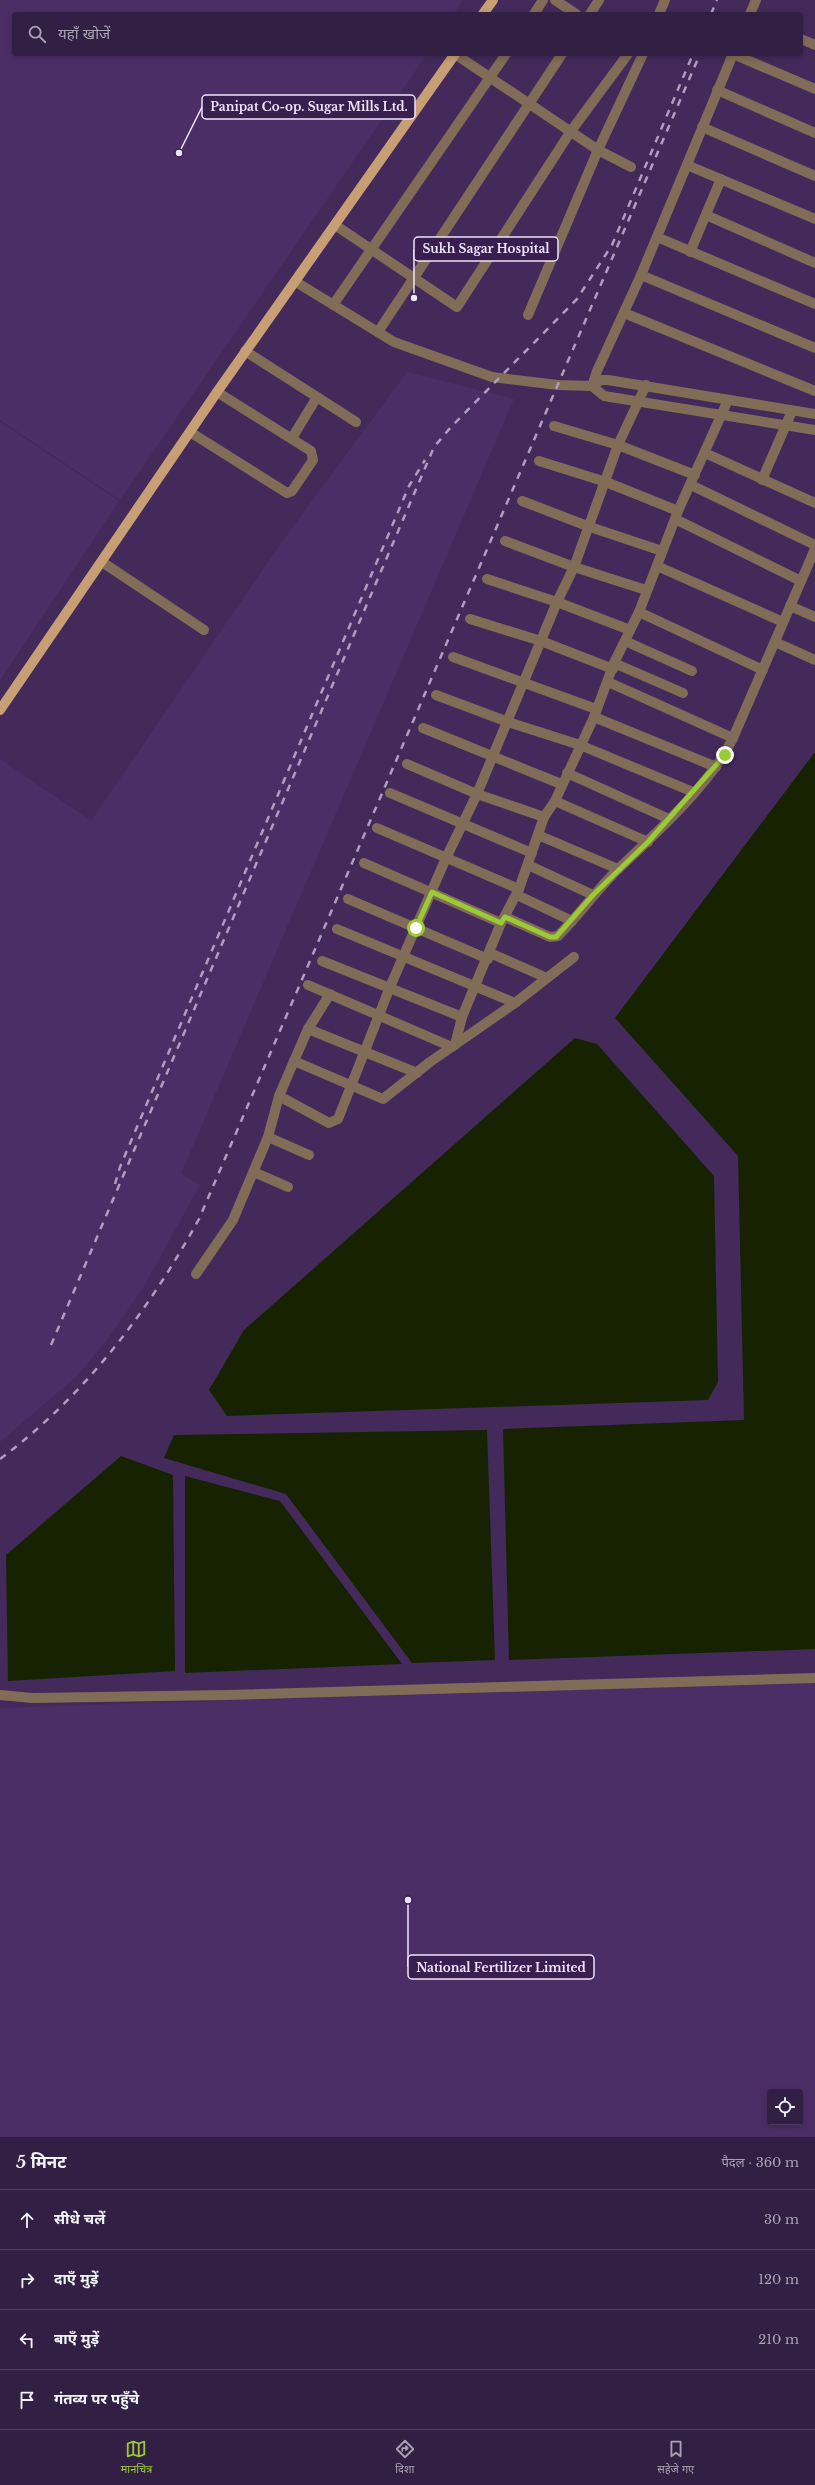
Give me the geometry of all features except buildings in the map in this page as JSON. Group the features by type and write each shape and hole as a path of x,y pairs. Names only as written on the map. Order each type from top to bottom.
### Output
{"main road":[{"path":"484,12 493,0"},
{"path":"0,710 102,562 216,392 296,282 454,56"}],"street":[{"path":"535,12 543,0"},
{"path":"555,0 573,12"},
{"path":"591,12 599,0"},
{"path":"660,12 665,0"},
{"path":"751,12 756,0"},
{"path":"803,40 815,45"},
{"path":"458,56 489,79 598,150 631,167"},
{"path":"334,305 505,56"},
{"path":"378,332 561,56"},
{"path":"335,225 457,307 572,132 627,56"},
{"path":"528,315 640,56"},
{"path":"592,386 597,371 642,275 732,56"},
{"path":"738,56 815,88"},
{"path":"717,90 815,133"},
{"path":"702,127 815,176"},
{"path":"687,165 815,219"},
{"path":"690,252 721,179"},
{"path":"706,215 815,263"},
{"path":"657,238 815,304"},
{"path":"642,275 815,348"},
{"path":"296,282 394,342 492,377 558,385 592,386 604,379 815,414"},
{"path":"624,312 815,391"},
{"path":"246,351 356,422"},
{"path":"279,1096 332,1123 338,1119 349,1085 390,987 446,858 477,794 557,602 574,567 590,527 618,445 640,401 646,385"},
{"path":"592,386 604,396 815,430"},
{"path":"190,432 287,493 292,490 314,457 311,451 292,438 216,392"},
{"path":"292,438 317,397"},
{"path":"454,1046 462,1017 476,988 503,920 518,892 544,817 555,800 561,784 595,713 614,666 639,612 646,590 657,566 676,515 723,415 728,400"},
{"path":"762,480 792,410"},
{"path":"554,426 618,445 695,475"},
{"path":"705,453 815,504"},
{"path":"539,461 606,482 676,515 801,581"},
{"path":"691,485 815,545"},
{"path":"522,501 590,527 662,551"},
{"path":"505,541 574,567 646,590"},
{"path":"364,863 503,920 553,937 558,936 572,922 593,895 618,869 648,842 716,768 733,738 801,581 812,563 815,549"},
{"path":"102,562 204,630"},
{"path":"657,566 784,622"},
{"path":"487,579 557,602 630,630"},
{"path":"790,606 815,617"},
{"path":"639,612 763,670"},
{"path":"470,619 614,666 683,693"},
{"path":"625,641 692,671"},
{"path":"775,642 815,660"},
{"path":"453,657 595,713 716,768"},
{"path":"608,682 733,738"},
{"path":"436,695 508,722 580,745 693,792"},
{"path":"422,728 492,758 561,784"},
{"path":"408,764 477,794 544,817"},
{"path":"567,774 669,819"},
{"path":"390,792 532,853"},
{"path":"555,800 648,842"},
{"path":"377,828 446,858 518,892 572,922"},
{"path":"538,835 618,869"},
{"path":"528,865 593,895"},
{"path":"348,899 416,928 548,978"},
{"path":"337,929 403,958 515,1003"},
{"path":"294,1061 384,1099 417,1073 515,1003 574,957"},
{"path":"322,961 462,1017"},
{"path":"308,985 378,1016 454,1046"},
{"path":"196,1274 229,1227 268,1137 279,1096 294,1061 308,1029 330,994"},
{"path":"308,1029 417,1073"},
{"path":"268,1137 309,1155"},
{"path":"254,1172 288,1187"},
{"path":"0,1695 32,1698 227,1695 815,1678"}],"shaded area":[{"path":"0,0 463,0 455,12 12,12 12,56 426,56 120,500 0,420"},
{"path":"407,372 514,399 181,1174 200,1185 144,1286 110,1336 77,1376 0,1442 0,759 91,821 281,543"},
{"path":"0,422 119,501 0,680"},
{"path":"815,752 815,1649 509,1660 503,1429 744,1420 738,1156 615,1018"},
{"path":"575,1038 597,1044 714,1176 718,1382 708,1400 227,1416 209,1390 244,1330"},
{"path":"487,1430 495,1660 412,1663 286,1494 164,1458 174,1435"},
{"path":"121,1456 173,1475 175,1671 8,1681 6,1555"},
{"path":"185,1476 280,1501 402,1664 185,1673"},
{"path":"815,1682 815,2137 0,2137 0,1708"}],"railway":[{"path":"712,12 717,0"},
{"path":"51,1345 434,447 451,427 577,299 612,245 692,56"},
{"path":"0,1459 60,1408 113,1350 159,1286 199,1219 699,56"},
{"path":"115,1184 120,1167 409,486 425,460"}],"place":[{"name":"Panipat Co-op. Sugar Mills Ltd.","path":"179,153"},
{"name":"Sukh Sagar Hospital","path":"414,298"},
{"name":"National Fertilizer Limited","path":"408,1900"}],"route":[{"path":"416,928 432,892 501,923 505,917 550,937 558,936 572,922 593,895 618,869 648,842 716,768 725,755"}]}
